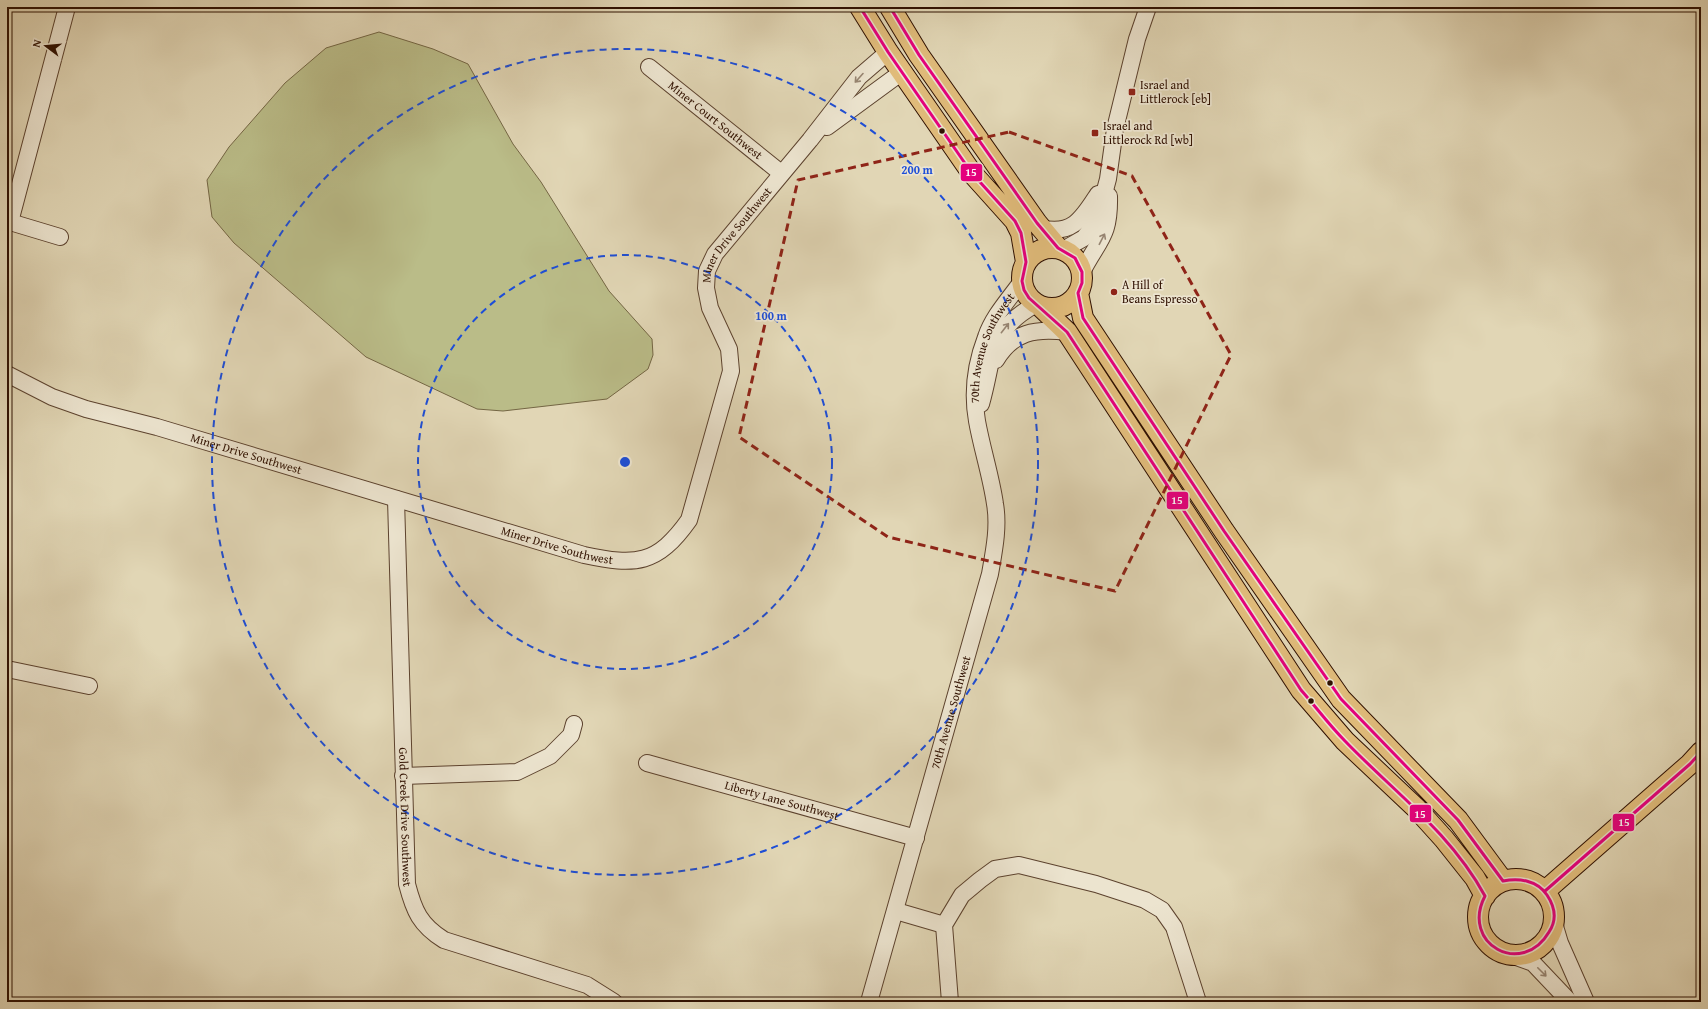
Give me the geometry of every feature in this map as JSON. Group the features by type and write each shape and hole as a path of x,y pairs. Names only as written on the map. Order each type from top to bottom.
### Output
{"main road":[{"path":"860,7 888,52 971,172 1015,221 1021,233 1024,271 1029,298 1066,332 1301,690 1345,741 1410,802 1444,839 1475,878 1485,896"},
{"path":"890,7 919,55 1042,228 1060,249 1075,258 1082,272 1082,283 1078,293 1071,301 1061,307 1050,308 1038,305"},
{"path":"1024,271 1032,255 1040,250 1060,249"},
{"path":"1078,293 1083,318 1224,531 1341,699 1458,820 1503,881"},
{"path":"1545,892 1690,764 1701,752"},
{"path":"1514,879 1525,880 1536,884 1545,892 1552,906 1554,923 1548,937 1538,948 1523,954 1508,954 1494,948 1484,937 1479,924 1479,909 1485,896 1493,887 1503,881 1514,879"}],"street":[{"path":"60,237 10,222 67,7"},
{"path":"1060,249 1084,238 1095,223 1108,179 1115,129 1137,39 1148,7"},
{"name":"Miner Drive Southwest","path":"7,374 52,397 86,409 157,427 584,555 610,561 627,562 649,557 661,552 676,538 689,520 731,371 729,349 710,308 706,288 707,271 715,254 810,140 859,77 888,52"},
{"name":"Miner Court Southwest","path":"649,67 781,173"},
{"name":"Miner Drive Southwest","path":"810,140 902,72"},
{"path":"1042,228 1059,230 1068,228 1079,221 1108,179"},
{"path":"1082,272 1102,240 1107,228 1109,214 1108,179"},
{"name":"70th Avenue Southwest","path":"869,1002 896,911 990,574 995,547 996,506 977,420 975,382 979,358 986,335 1024,271"},
{"name":"70th Avenue Southwest","path":"977,420 990,370 992,352 1005,327 1022,312 1038,305"},
{"path":"990,370 1004,347 1022,335 1049,330 1066,332"},
{"name":"Gold Creek Drive Southwest","path":"396,499 407,884 412,906 420,920 429,929 454,944 587,985 614,1002"},
{"path":"7,669 89,686"},
{"path":"403,776 517,772 550,756 571,735 574,724"},
{"name":"Liberty Lane Southwest","path":"648,763 916,838"},
{"path":"950,1002 944,925 962,896 980,880 995,869 1019,866 1096,884 1145,900 1162,910 1174,927 1198,1002"},
{"path":"896,911 944,925"},
{"path":"1554,923 1560,943 1586,1002"},
{"path":"1508,954 1534,963 1570,1002"}],"highlighted area":[{"path":"1009,132 1132,176 1231,355 1115,591 888,537 739,437 798,180"}],"green space":[{"path":"379,32 433,49 468,64 513,144 541,182 609,291 652,339 653,355 648,369 607,399 503,411 477,409 366,357 234,243 212,217 207,180 229,147 285,83 326,48"}],"transit line":[{"name":"15","path":"860,7 888,52 971,172 1015,221 1021,233 1026,262 1022,281 1024,290 1029,298 1067,332 1301,690 1333,729 1438,832 1471,873 1485,896 1479,913 1481,928 1487,941 1498,949 1510,953 1524,953 1537,946 1549,932 1554,918 1552,904 1547,895 1538,886 1527,881 1503,881 1458,820 1341,699 1224,531 1083,318 1078,293 1082,283 1082,272 1075,258 1058,248 1037,223 919,55 890,7"},
{"name":"15","path":"1545,891 1690,764 1701,752"}],"place":[{"name":"Israel and Littlerock [eb]","path":"1132,92"},
{"name":"Israel and Littlerock Rd [wb]","path":"1095,133"},
{"name":"A Hill of Beans Espresso","path":"1114,292"}]}
